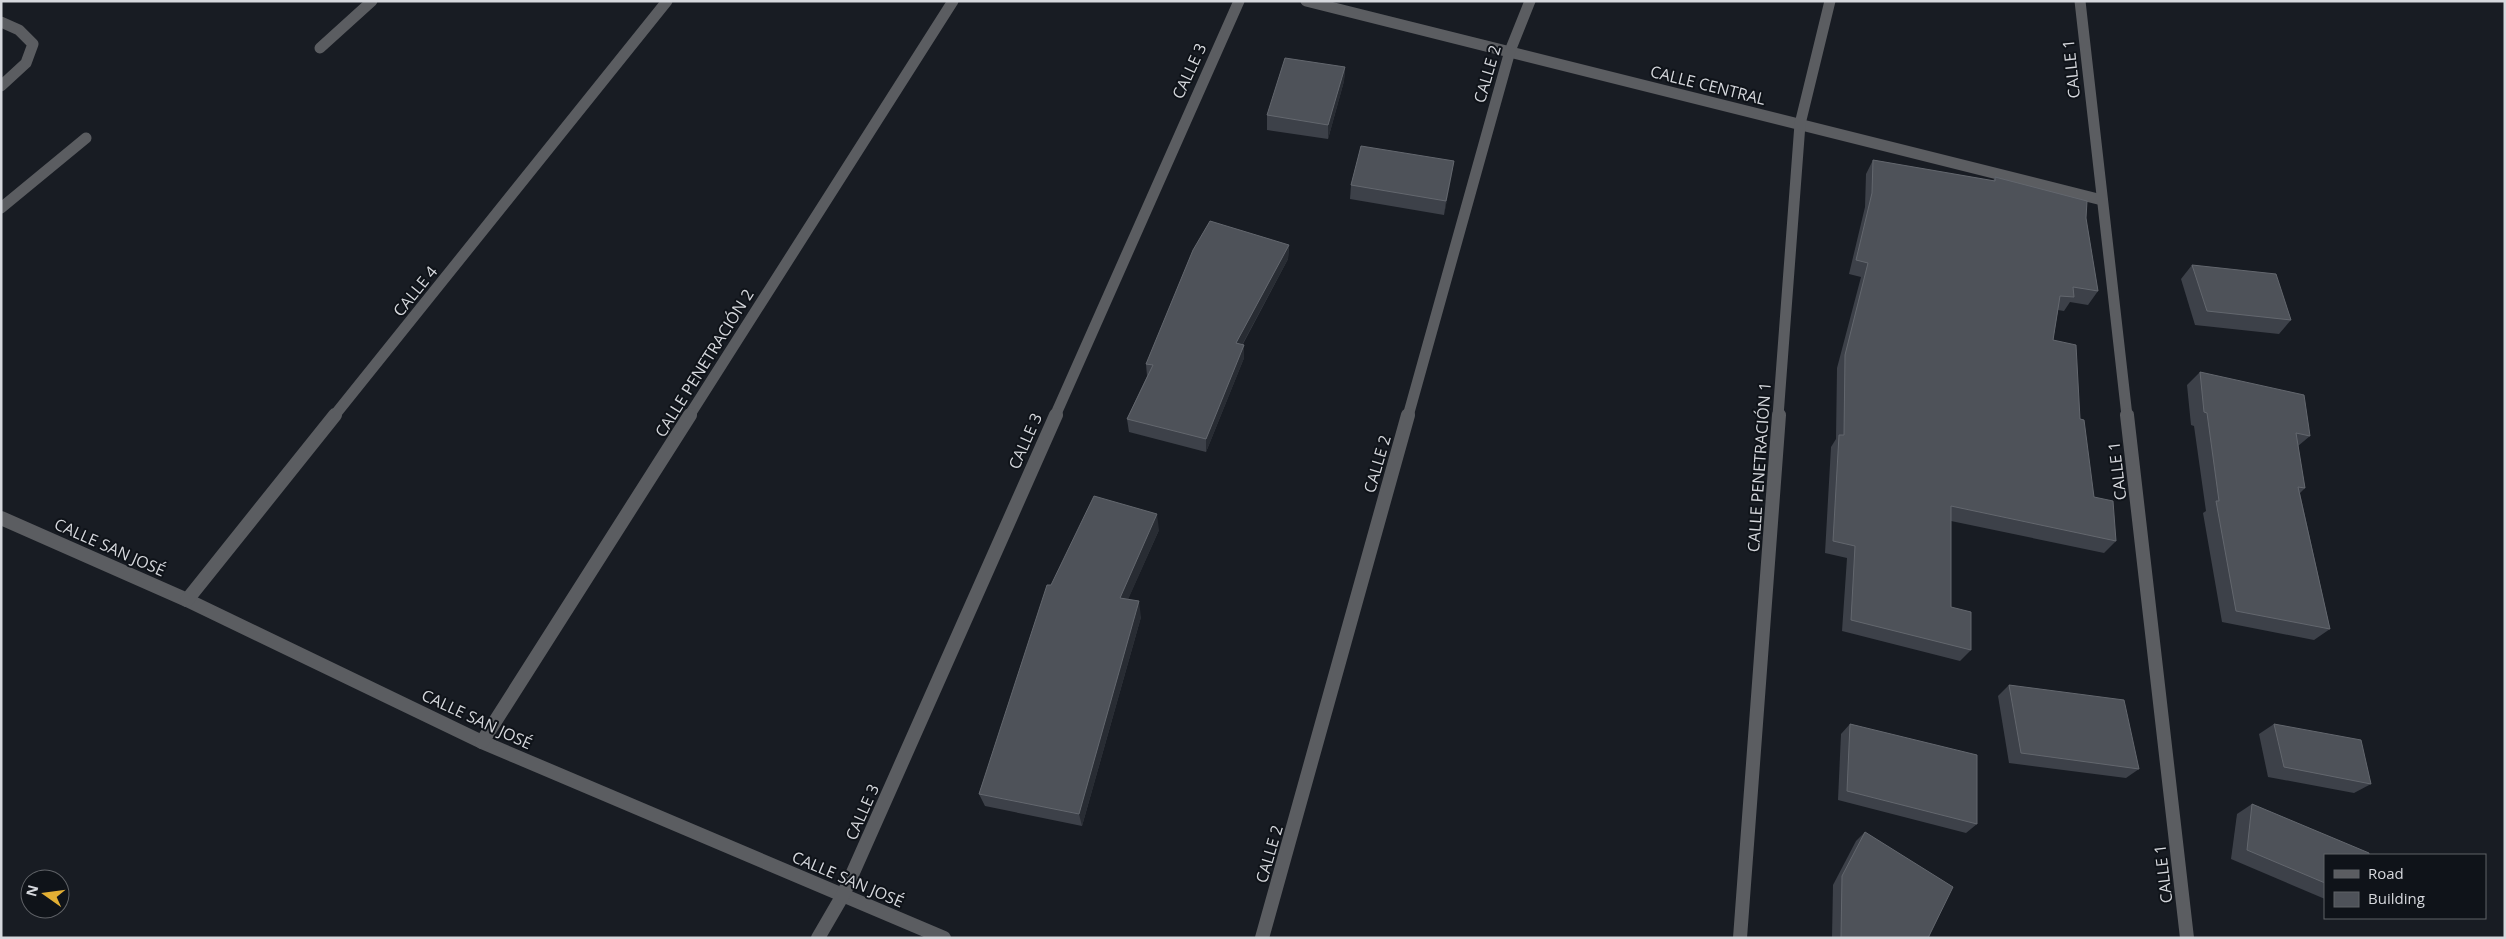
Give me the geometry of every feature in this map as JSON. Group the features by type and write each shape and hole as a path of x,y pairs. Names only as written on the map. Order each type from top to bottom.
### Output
{"street":[{"path":"320,48 372,1"},
{"name":"CALLE 4","path":"187,600 667,1"},
{"name":"CALLE PENETRACIÓN 2","path":"482,742 953,1"},
{"name":"CALLE 3","path":"818,938 843,895 1239,1"},
{"name":"CALLE CENTRAL","path":"1306,1 2102,200"},
{"name":"CALLE 2","path":"1262,938 1510,51 1530,1"},
{"name":"CALLE PENETRACIÓN 1","path":"1740,938 1800,124 1830,1"},
{"name":"CALLE 1","path":"2080,1 2186,938"},
{"path":"1,22 13,26 25,34 33,44 31,56 20,70 1,86"},
{"path":"1,208 86,138"},
{"name":"CALLE SAN JOSÉ","path":"1,518 187,600 482,742 944,938"}],"building":[{"path":"1285,58 1345,67 1328,125 1267,115"},
{"path":"1361,146 1454,161 1446,201 1351,185"},
{"path":"1873,160 1995,181 1995,177 2087,201 2086,218 2098,291 2073,287 2074,297 2060,296 2053,340 2076,345 2080,419 2084,420 2094,497 2113,501 2116,541 1951,506 1951,607 1971,612 1971,650 1851,620 1855,546 1833,541 1839,435 1844,435 1845,355 1868,263 1856,260 1872,193"},
{"path":"1210,221 1289,245 1236,343 1244,345 1206,439 1127,419 1153,365 1146,364 1193,250"},
{"path":"2192,265 2276,274 2291,320 2207,311"},
{"path":"2200,372 2304,395 2310,436 2296,433 2305,488 2298,487 2330,629 2236,611 2216,501 2219,501 2207,413 2204,412"},
{"path":"1094,496 1157,514 1120,598 1139,601 1079,814 979,794 1047,585 1051,585"},
{"path":"2009,685 2124,700 2139,769 2021,753"},
{"path":"1850,724 1977,755 1977,824 1847,791"},
{"path":"2274,724 2361,740 2371,784 2284,767"},
{"path":"2252,804 2369,854 2324,854 2324,883 2247,850"},
{"path":"1865,832 1953,887 1928,938 1841,938 1842,876"}]}
